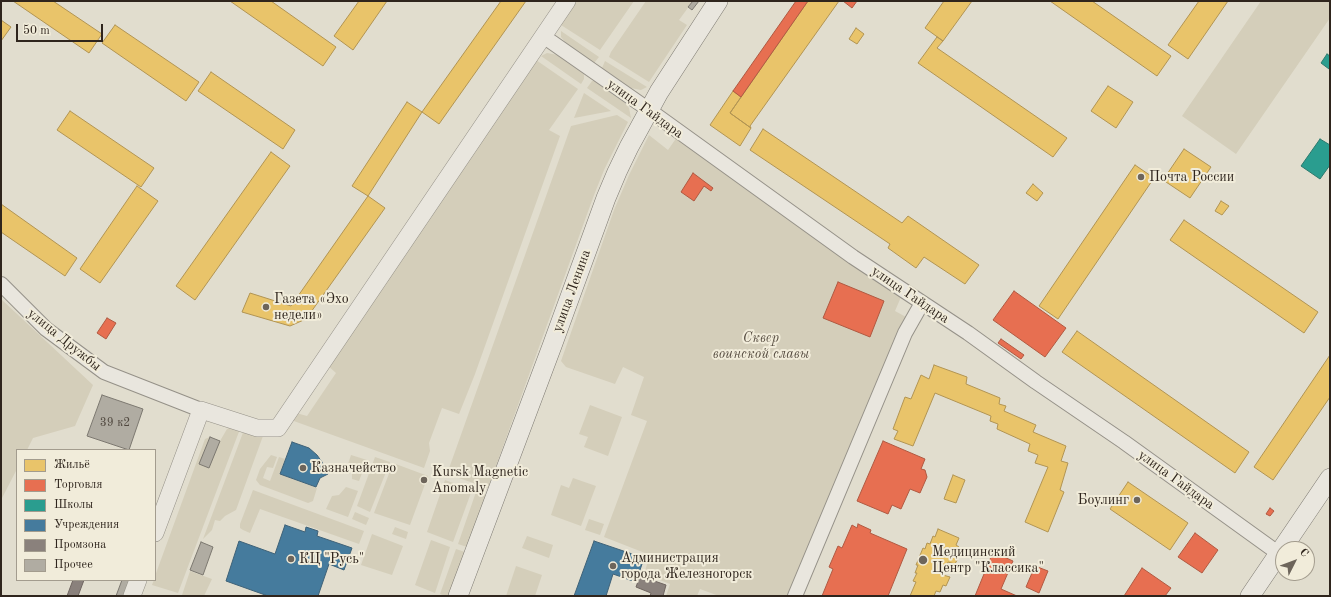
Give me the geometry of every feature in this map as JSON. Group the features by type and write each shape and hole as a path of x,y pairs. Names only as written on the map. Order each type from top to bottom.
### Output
{"main road":[{"name":"улица Ленина","path":"458,596 547,361 606,198 629,147 649,110 681,56 718,1"},
{"path":"1286,541 1330,478"},
{"path":"1250,596 1275,558"}],"street":[{"path":"156,529 201,410 257,428 278,428 567,1"},
{"name":"улица Гайдара","path":"543,36 841,248 968,333 1036,382 1124,442 1275,551"},
{"name":"улица Дружбы","path":"1,284 46,329 104,372 201,410"},
{"path":"795,596 905,333 922,303"},
{"path":"132,596 138,581"}],"green space":[{"path":"576,1 634,1 600,50 561,25 565,16"},
{"path":"646,1 693,1 679,20 687,25 649,82 609,57"},
{"path":"1261,1 1330,1 1330,18 1236,154 1182,116"},
{"path":"561,31 599,57 594,63 566,43 561,37"},
{"path":"547,53 558,55 581,71 584,74 584,79 581,84 541,56"},
{"path":"536,60 578,89 549,130 560,136 475,374 459,414 442,408 429,443 430,451 424,468 291,420 296,413 307,416 336,373 327,365"},
{"path":"605,61 647,87 641,90 631,88 602,68"},
{"path":"592,81 596,81 620,97 629,108 631,118 587,88"},
{"path":"584,93 611,111 574,118"},
{"path":"617,115 628,122 604,170 594,195 488,488 447,474 571,126"},
{"name":"Сквер воинской славы","path":"649,135 668,150 677,137 898,292 901,297 895,311 906,317 789,596 719,596 700,589 697,596 666,596 670,584 644,574 650,555 604,537 647,421 631,415 644,377 623,367 615,384 566,367 561,361 614,210 629,175"},
{"path":"1,299 93,385 75,426 33,438 28,449 16,449 16,471 1,500"},
{"path":"590,405 622,417 608,456 584,447 588,437 579,434"},
{"path":"231,427 240,429 178,593 152,585 154,581 156,581 156,573 205,439 210,437 220,441 227,429"},
{"path":"244,430 263,436 236,510 225,516 220,521 215,520 212,530 203,539"},
{"path":"271,455 277,457 273,468 267,467 263,478 270,481 279,457 285,459 280,474 317,488 313,501 308,503 260,485 256,480 260,469"},
{"path":"351,455 367,460 359,481 352,479 352,473 348,464"},
{"path":"375,457 390,462 370,512 357,506"},
{"path":"393,463 428,476 410,525 374,513"},
{"path":"573,478 596,486 581,526 551,515 561,485 569,488"},
{"path":"445,480 472,490 453,542 427,532"},
{"path":"346,487 358,491 348,517 326,509 332,496 339,495"},
{"path":"253,490 364,531 359,544 260,509 250,533 243,530 240,528 240,524"},
{"path":"476,492 486,495 467,547 458,544"},
{"path":"355,512 369,518 366,525 352,519"},
{"path":"589,519 604,524 600,535 585,530"},
{"path":"395,527 408,532 406,539 392,534"},
{"path":"372,534 403,546 392,575 361,565"},
{"path":"527,536 553,545 549,558 522,548"},
{"path":"431,540 450,547 435,593 415,585"},
{"path":"456,549 465,552 450,596 445,596 440,594"},
{"path":"516,566 542,575 535,596 506,596"},
{"path":"190,571 212,579 204,596 182,595"}],"building: Жильё":[{"path":"13,1 53,1 102,34 89,53"},
{"path":"230,1 271,1 336,47 323,66"},
{"path":"359,1 387,1 353,50 334,36"},
{"path":"501,1 526,1 439,124 422,112"},
{"path":"808,1 839,1 750,126 751,128 730,113"},
{"path":"944,1 972,1 943,41 925,28"},
{"path":"1050,1 1092,1 1171,56 1157,76"},
{"path":"1199,1 1228,1 1188,59 1168,45"},
{"path":"1,20 11,27 1,41"},
{"path":"115,25 199,82 186,101 102,43"},
{"path":"856,28 864,34 857,44 849,39"},
{"path":"937,37 943,41 937,48 1067,138 1053,157 918,63"},
{"path":"211,72 295,130 283,149 198,91"},
{"path":"1108,86 1133,102 1116,128 1091,111"},
{"path":"733,91 741,97 730,113 751,128 740,146 710,125"},
{"path":"407,102 422,112 368,196 352,186"},
{"path":"70,111 154,168 141,187 57,130"},
{"path":"763,129 902,223 908,216 979,265 965,284 924,257 916,268 888,248 890,244 750,150"},
{"path":"1184,149 1211,167 1190,198 1163,180"},
{"path":"271,152 290,166 195,300 176,286"},
{"path":"1135,165 1154,178 1058,319 1039,306"},
{"path":"1033,184 1043,193 1037,201 1026,193"},
{"path":"137,186 158,201 100,283 80,269"},
{"path":"368,196 385,208 306,319 290,326 242,312 250,293 291,306"},
{"path":"1221,201 1229,206 1222,215 1215,211"},
{"path":"1,204 77,258 65,276 1,232"},
{"path":"1184,220 1318,312 1304,333 1170,240"},
{"path":"1077,331 1249,452 1235,473 1062,352"},
{"path":"1330,355 1330,397 1273,480 1254,467"},
{"path":"934,365 967,377 966,384 1000,398 999,404 1006,406 1004,411 1036,425 1033,432 1066,446 1061,461 1068,463 1060,490 1064,492 1048,532 1025,522 1048,467 1035,463 1038,455 1028,451 1030,444 997,429 998,424 990,421 991,416 935,393 913,446 894,439 898,431 893,429 905,397 911,399 921,375 929,379"},
{"path":"953,475 965,480 956,503 944,499"},
{"path":"1128,482 1188,523 1170,550 1110,509"},
{"path":"938,529 959,538 956,545 959,547 955,554 959,556 955,564 948,562 943,575 950,577 946,586 943,585 940,592 936,591 934,596 910,596 916,582 913,581 917,573 915,573 918,565 916,565 923,548 925,549 927,543 930,544"}],"building: Торговля":[{"path":"796,1 808,1 741,97 733,91"},
{"path":"843,1 857,1 852,8"},
{"path":"693,173 713,188 711,191 704,186 694,201 681,192"},
{"path":"838,282 884,301 870,337 823,318"},
{"path":"1014,291 1066,328 1045,357 993,320"},
{"path":"107,318 116,323 106,339 97,333"},
{"path":"1001,339 1024,355 1021,359 998,343"},
{"path":"883,441 925,459 921,469 925,470 927,477 920,493 910,489 901,509 892,505 888,514 857,501"},
{"path":"1270,508 1274,511 1270,516 1266,514"},
{"path":"858,524 871,530 870,533 907,549 888,596 822,596 833,569 829,567 838,546 842,548 852,525 857,528"},
{"path":"1195,533 1218,550 1202,573 1178,557"},
{"path":"993,552 1013,561 1001,589 1017,596 975,596"},
{"path":"1035,566 1048,571 1039,593 1026,587"},
{"path":"1142,568 1171,588 1165,596 1124,596"}],"building: Школы":[{"path":"1327,54 1330,56 1329,69 1321,63"},
{"path":"1320,139 1330,145 1330,165 1320,179 1301,166"}],"building: Учреждения":[{"name":"Казначейство","path":"292,442 309,448 322,462 328,474 320,478 316,487 280,474"},
{"name":"КЦ \"Русь\"","path":"285,525 305,532 306,527 318,531 317,536 352,548 344,570 329,564 318,596 268,596 226,581 239,541 275,554"},
{"name":"Администрация города Железногорск","path":"594,541 644,558 636,582 613,574 606,596 574,596"}],"building: Промзона":[{"path":"640,576 666,585 663,596 650,596 651,593 636,587"},
{"path":"73,581 84,581 78,596 67,596"}],"building: Прочее":[{"path":"693,1 699,1 692,10 688,7"},
{"path":"102,395 143,409 129,449 87,436"},
{"path":"210,437 220,441 209,468 199,464"},
{"path":"201,542 213,547 203,575 190,570"},
{"path":"122,581 133,581 127,596 116,596"}],"place":[{"name":"Почта России","path":"1141,177"},
{"name":"Газета «Эхо недели»","path":"266,307"},
{"name":"Казначейство","path":"303,468"},
{"name":"Kursk Magnetic Anomaly","path":"424,480"},
{"name":"Боулинг","path":"1137,500"},
{"name":"КЦ \"Русь\"","path":"291,559"},
{"name":"Медицинский Центр \"Классика\"","path":"923,560"},
{"name":"Администрация города Железногорск","path":"613,566"}]}
